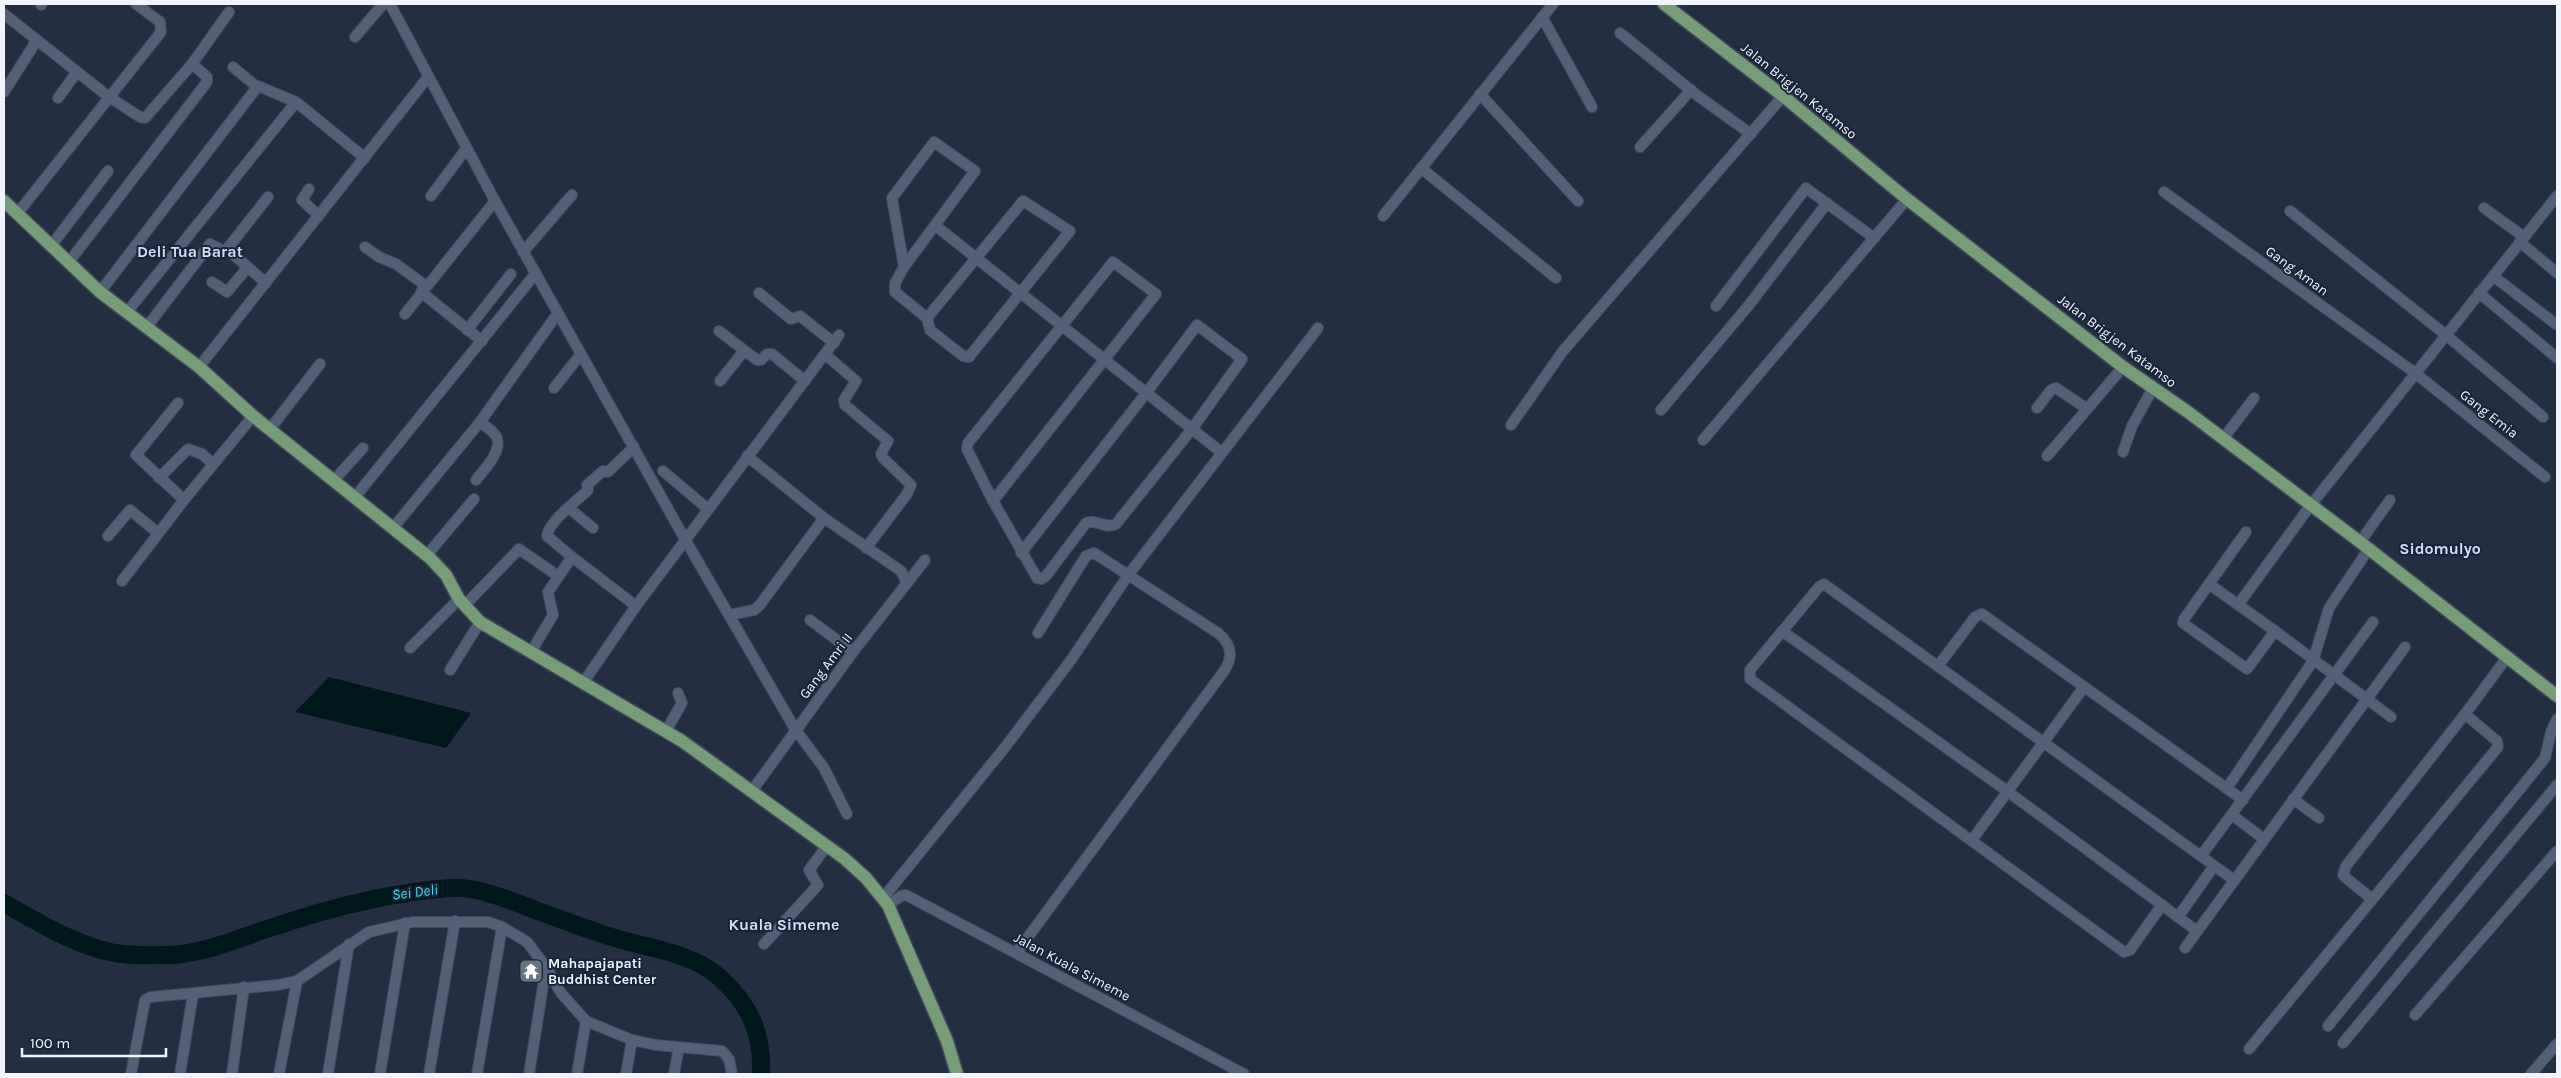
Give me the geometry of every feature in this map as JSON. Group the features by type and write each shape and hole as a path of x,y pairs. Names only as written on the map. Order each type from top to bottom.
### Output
{"main road":[{"name":"Jalan Brigjen Katamso","path":"1664,4 1783,96 1907,199 2123,367 2223,439 2508,656 2557,696"},
{"path":"4,201 100,292 199,367 253,416 335,479 427,555 446,575 462,602 480,622 666,732 856,869 886,902 947,1041 957,1074"}],"street":[{"path":"18,214 162,29 160,22 136,4"},
{"path":"354,38 383,4"},
{"path":"390,4 494,201 580,354 795,729 824,768 848,814"},
{"path":"1383,216 1553,4"},
{"path":"4,14 109,97 140,117 145,118 192,64 230,12"},
{"path":"1542,17 1592,107"},
{"path":"1620,33 1751,134"},
{"path":"4,92 37,40"},
{"path":"69,262 207,82 207,77 192,64"},
{"path":"233,67 257,88"},
{"path":"58,98 77,72"},
{"path":"199,367 428,76"},
{"path":"100,292 260,86 296,102 365,158"},
{"path":"1640,147 1692,90"},
{"path":"1480,94 1578,202"},
{"path":"1511,425 1563,351 1783,96"},
{"path":"127,312 296,102"},
{"path":"904,267 892,198 934,142 975,171 904,267 895,283 895,292 927,318 930,330 963,356 969,357 1070,231 1023,201 927,318"},
{"path":"431,196 466,149"},
{"path":"1421,168 1556,278"},
{"path":"51,246 108,170"},
{"path":"1716,306 1806,188 1874,238"},
{"path":"309,189 302,200 319,216"},
{"name":"Gang Aman","path":"2164,192 2415,373"},
{"path":"523,252 572,195"},
{"path":"2238,605 2310,506 2557,196"},
{"path":"146,328 210,244 224,251 227,249 268,197"},
{"path":"1703,440 1907,199"},
{"path":"405,314 494,201"},
{"path":"1661,410 1749,305 1827,203"},
{"path":"2484,208 2557,273"},
{"path":"2290,211 2446,335 2542,417"},
{"path":"936,226 1062,328 1147,392 1221,452"},
{"path":"366,248 379,257 396,264 467,330 482,341"},
{"path":"227,249 266,283"},
{"path":"993,501 1156,294 1113,262 968,443 968,453 993,501 1021,553 1037,578 1044,578 1086,523 1094,522 1107,526 1116,524 1241,364 1242,359 1197,324 1147,392 1021,553"},
{"path":"212,282 227,292 248,267"},
{"path":"355,497 536,273"},
{"path":"467,330 511,274"},
{"path":"2493,276 2557,325"},
{"path":"583,683 636,606 686,541 747,456 837,339 800,316 791,319 759,293"},
{"path":"2479,293 2557,358"},
{"path":"393,528 480,422 558,313"},
{"path":"886,902 1071,660 1129,574 1318,328"},
{"path":"719,331 759,361 767,354 772,354 805,381"},
{"path":"720,381 744,351"},
{"path":"554,388 580,354"},
{"path":"826,355 856,382 844,400 845,405 888,441 881,454 883,458 911,485 907,494 866,548"},
{"path":"270,429 320,364"},
{"path":"2047,456 2086,408 2123,367"},
{"name":"Gang Emia","path":"2415,373 2545,477"},
{"path":"2037,408 2051,390 2056,388 2086,408"},
{"path":"2123,452 2132,426 2153,388"},
{"path":"2223,439 2254,398"},
{"path":"178,403 136,455 184,500"},
{"path":"122,581 184,500 253,416"},
{"path":"476,480 492,459 498,440 497,436 480,422"},
{"path":"634,447 608,472 602,472 587,485 588,490 548,530 547,536 636,606"},
{"path":"335,479 363,448"},
{"path":"159,478 188,449 202,454 213,464"},
{"path":"747,456 824,518 901,571 907,583"},
{"path":"663,471 708,509"},
{"path":"427,555 474,499"},
{"path":"2227,788 2313,662 2329,608 2390,500"},
{"path":"570,508 593,528"},
{"path":"108,536 130,510 158,533"},
{"path":"729,615 754,610 759,606 824,518"},
{"path":"2246,532 2208,584 2183,623 2244,668 2248,668 2275,631"},
{"path":"410,648 519,549 558,576"},
{"path":"1016,952 1224,671 1230,657 1228,643 1218,633 1094,553 1090,553 1038,633"},
{"path":"531,652 553,615 547,595 572,557"},
{"name":"Gang Amri II","path":"751,792 852,652 925,560"},
{"path":"2162,906 2130,950 2124,952 1750,679 1751,667 1823,584 2234,880"},
{"path":"2208,584 2391,717"},
{"path":"1938,666 1980,614 2243,800"},
{"path":"810,620 852,652"},
{"path":"450,670 480,622"},
{"path":"2201,856 2373,622"},
{"path":"1782,631 2007,791 2197,931"},
{"path":"2185,948 2405,647"},
{"path":"2372,899 2343,875 2346,866 2508,656"},
{"path":"1972,840 2084,687"},
{"path":"666,732 682,704 678,693"},
{"path":"2249,1049 2498,747 2497,741 2465,714"},
{"path":"2328,1026 2545,758 2552,726 2557,719"},
{"path":"2343,1043 2557,786"},
{"path":"2293,799 2319,818"},
{"path":"2232,814 2264,838"},
{"path":"764,944 818,885 809,870 826,847"},
{"path":"2415,1015 2557,851"},
{"path":"2178,917 2214,866"},
{"name":"Jalan Kuala Simeme","path":"886,902 906,895 1244,1074"},
{"path":"380,1074 405,922"},
{"path":"131,1074 145,1000 151,997 193,994 244,986 278,985 297,981 349,944 370,932 405,922 488,922 502,927 527,942 546,967 561,993 586,1021 632,1040 722,1051 729,1060 732,1074"},
{"path":"429,1074 456,922"},
{"path":"477,1074 502,927"},
{"path":"328,1074 349,944"},
{"path":"529,1074 546,967"},
{"path":"280,1074 297,981"},
{"path":"232,1074 244,986"},
{"path":"180,1074 193,994"},
{"path":"577,1074 586,1021"},
{"path":"626,1074 632,1040"},
{"path":"2531,1074 2557,1044"},
{"path":"674,1074 679,1047"},
{"path":"726,1074 729,1060"}],"shaded area":[{"path":"329,677 471,713 446,748 295,712"}],"waterway":[{"name":"Sei Deli","path":"4,903 61,934 92,947 122,954 170,955 208,949 292,921 382,897 451,888 486,892 603,934 681,956 707,968 729,986 746,1008 752,1020 759,1045 761,1074"}],"place":[{"name":"Mahapajapati Buddhist Center","path":"531,971"}],"district":[{"name":"Deli Tua Barat","path":"190,251"},
{"name":"Sidomulyo","path":"2440,548"},
{"name":"Kuala Simeme","path":"784,924"}]}
